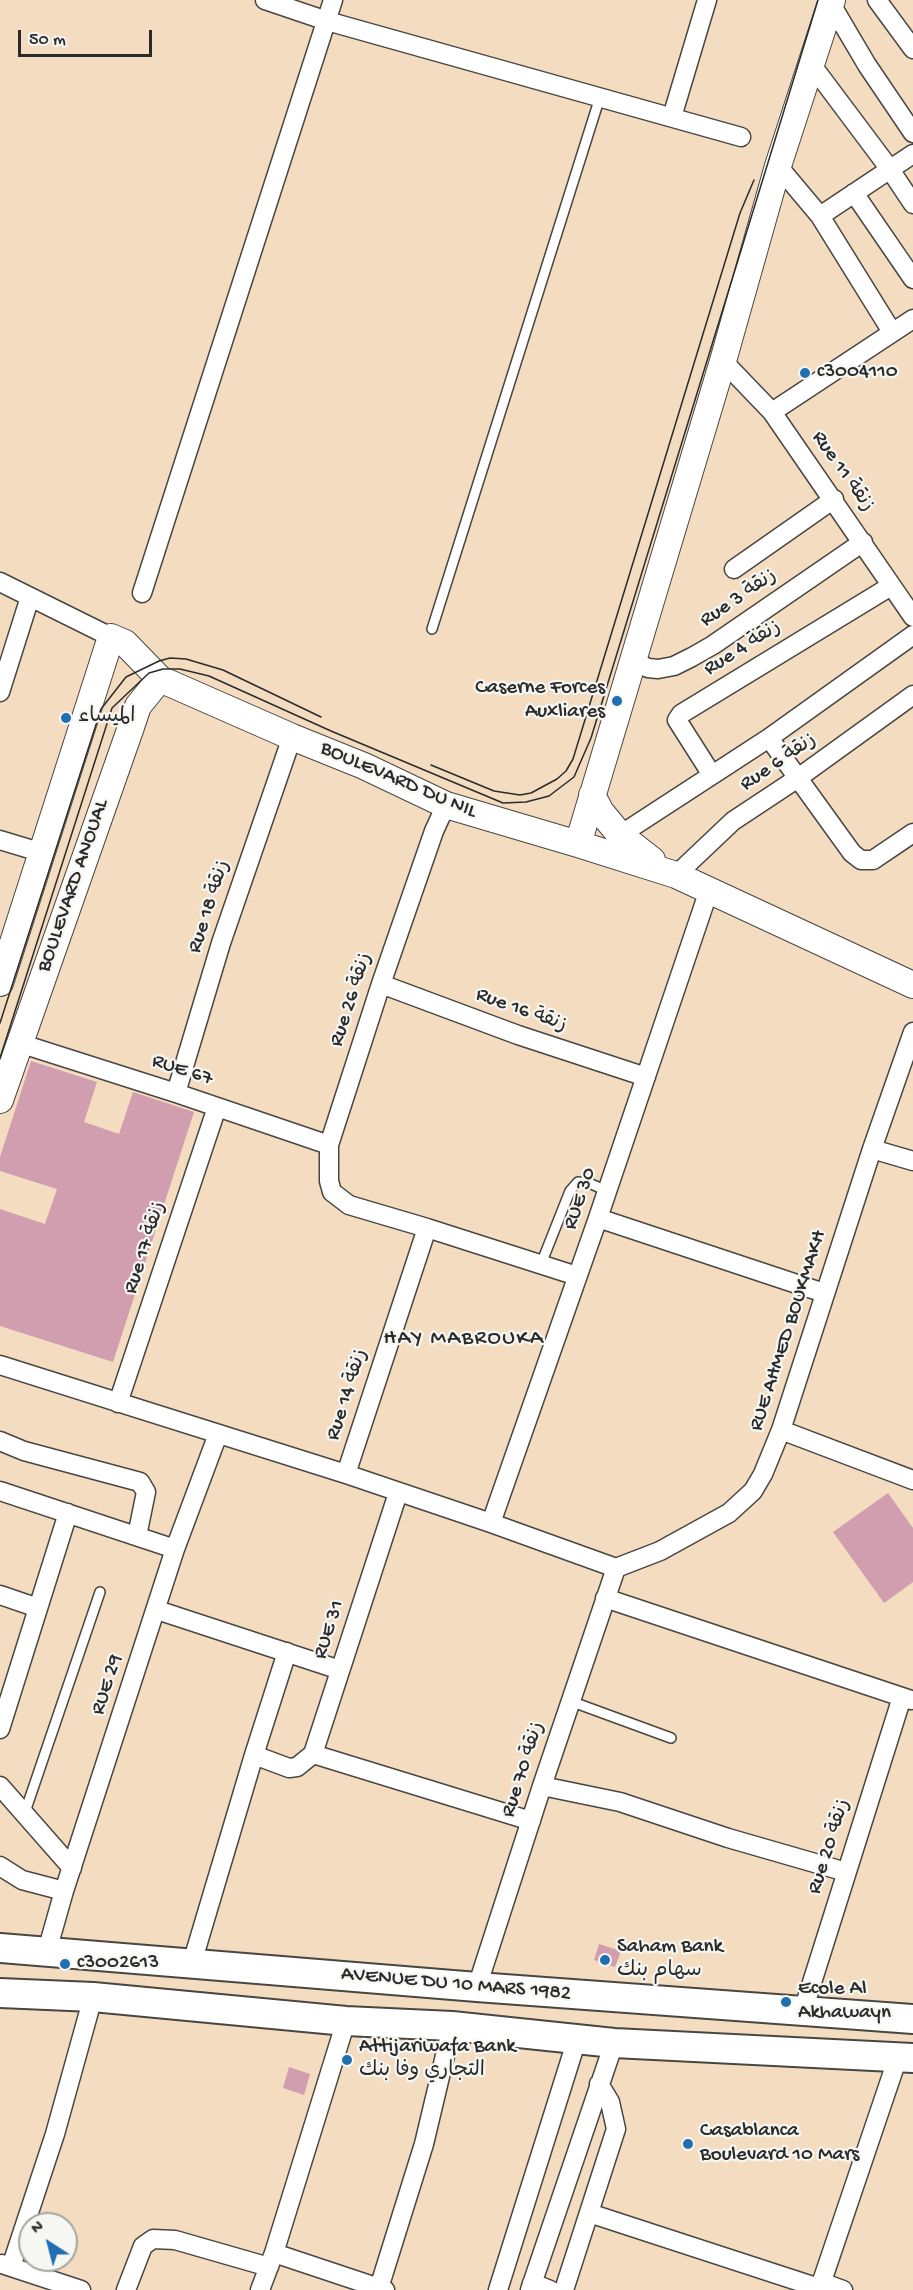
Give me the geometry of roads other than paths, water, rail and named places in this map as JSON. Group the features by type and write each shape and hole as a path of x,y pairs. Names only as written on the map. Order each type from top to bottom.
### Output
{"main road":[{"name":"AVENUE DU 10 MARS 1982","path":"0,1948 477,1987 913,2019"},
{"name":"AVENUE DU 10 MARS 1982","path":"0,1992 93,1997 346,2021 452,2026 614,2043 906,2057"}],"street":[{"path":"265,0 327,21 741,137"},
{"path":"142,593 333,0"},
{"path":"672,117 707,0"},
{"path":"877,0 913,49"},
{"path":"578,844 723,361 778,165 832,2"},
{"path":"832,2 867,64 906,105 913,133"},
{"path":"811,64 889,168 913,204"},
{"path":"820,216 913,154"},
{"path":"778,165 820,216 892,332"},
{"path":"854,193 913,279"},
{"path":"772,412 913,319"},
{"name":"Rue 11 زنقة","path":"723,361 772,412 913,616"},
{"path":"734,569 834,499"},
{"name":"Rue 3 زنقة","path":"632,660 648,668 674,666 713,645 864,542"},
{"name":"BOULEVARD DU NIL","path":"0,582 125,643 160,679 364,766 446,806 676,875 913,985"},
{"name":"Rue 4 زنقة","path":"712,775 677,720 681,714 891,586"},
{"path":"0,692 30,597"},
{"path":"620,835 769,738 913,635"},
{"name":"BOULEVARD ANOUAL","path":"0,983 111,637"},
{"name":"BOULEVARD ANOUAL","path":"0,1100 138,706 160,679"},
{"name":"Rue 6 زنقة","path":"676,875 733,821 798,778 913,695"},
{"name":"Rue 18 زنقة","path":"176,1093 221,943 292,737"},
{"path":"769,738 852,853 861,860 873,860 913,833"},
{"path":"592,795 601,812 620,835 641,853 676,875"},
{"name":"Rue 26 زنقة","path":"427,1228 349,1205 332,1191 329,1181 329,1145 381,984 434,831 446,806"},
{"path":"0,840 43,853"},
{"name":"RUE 30","path":"491,1523 598,1218 709,890"},
{"name":"Rue 16 زنقة","path":"381,984 528,1038 646,1077"},
{"name":"RUE AHMED BOUKMAKH","path":"616,1568 660,1551 729,1513 753,1491 763,1474 781,1430 824,1293 913,1032"},
{"name":"RUE 67","path":"19,1043 329,1145"},
{"name":"Rue 17 زنقة","path":"118,1403 217,1107"},
{"path":"872,1149 913,1161"},
{"path":"598,1218 824,1293"},
{"path":"427,1228 578,1276"},
{"name":"Rue 14 زنقة","path":"346,1474 427,1228"},
{"path":"0,1365 346,1474 616,1568"},
{"path":"781,1430 913,1480"},
{"name":"RUE 29","path":"47,1951 64,1891 175,1549 218,1434"},
{"path":"0,1441 24,1451 140,1482 146,1492 137,1536"},
{"path":"0,1491 175,1549"},
{"name":"RUE 31","path":"313,1754 398,1493"},
{"path":"0,1729 68,1513"},
{"name":"Rue 70 زنقة","path":"477,1987 542,1785 616,1568"},
{"path":"0,1595 38,1608"},
{"path":"605,1598 907,1699"},
{"path":"157,1610 340,1670"},
{"path":"192,1963 287,1653"},
{"name":"Rue 20 زنقة","path":"803,2012 846,1872 907,1699"},
{"path":"254,1755 289,1768 297,1767 313,1754 531,1821"},
{"path":"542,1785 620,1802 728,1838 846,1872"},
{"path":"0,1786 72,1869"},
{"path":"0,1866 22,1880 64,1891"},
{"path":"81,2290 6,2265 55,2134 93,1997"},
{"path":"260,2290 346,2021"},
{"path":"126,2290 143,2246 153,2239 175,2240 271,2260 382,2289 424,2144 452,2026"},
{"path":"498,2290 577,2039"},
{"path":"550,2290 531,2287 614,2043"},
{"path":"820,2287 906,2057"},
{"path":"564,2290 616,2129 610,2102 599,2084"},
{"path":"555,2217 587,2221 820,2287 843,2290"}],"lane":[{"path":"432,629 600,97"},
{"path":"541,1264 570,1191 578,1182 607,1191"},
{"path":"24,1815 100,1592"},
{"path":"570,1701 671,1738"}],"tram line":[{"path":"0,1058 112,708 149,673 163,669 180,669 209,676 331,731 503,803 526,802 549,796 574,777 591,738 818,0"},
{"path":"431,765 494,791 520,795 531,793 557,779 566,771 573,759 740,213 754,180"},
{"path":"0,1023 101,709 126,677 159,661 170,658 186,659 223,670 321,717"}],"place":[{"name":"c3004110","path":"805,373"},
{"name":"Caserne Forces Auxliares","path":"617,701"},
{"name":"الميساء","path":"66,718"},
{"name":"Saham Bank سهام بنك","path":"605,1960"},
{"name":"c3002613","path":"65,1964"},
{"name":"Ecole Al Akhawayn","path":"786,2002"},
{"name":"Attijariwafa Bank التجاري وفا بنك","path":"347,2060"},
{"name":"Casablanca Boulevard 10 Mars","path":"688,2144"}],"district":[{"name":"HAY MABROUKA","path":"464,1340"}]}
